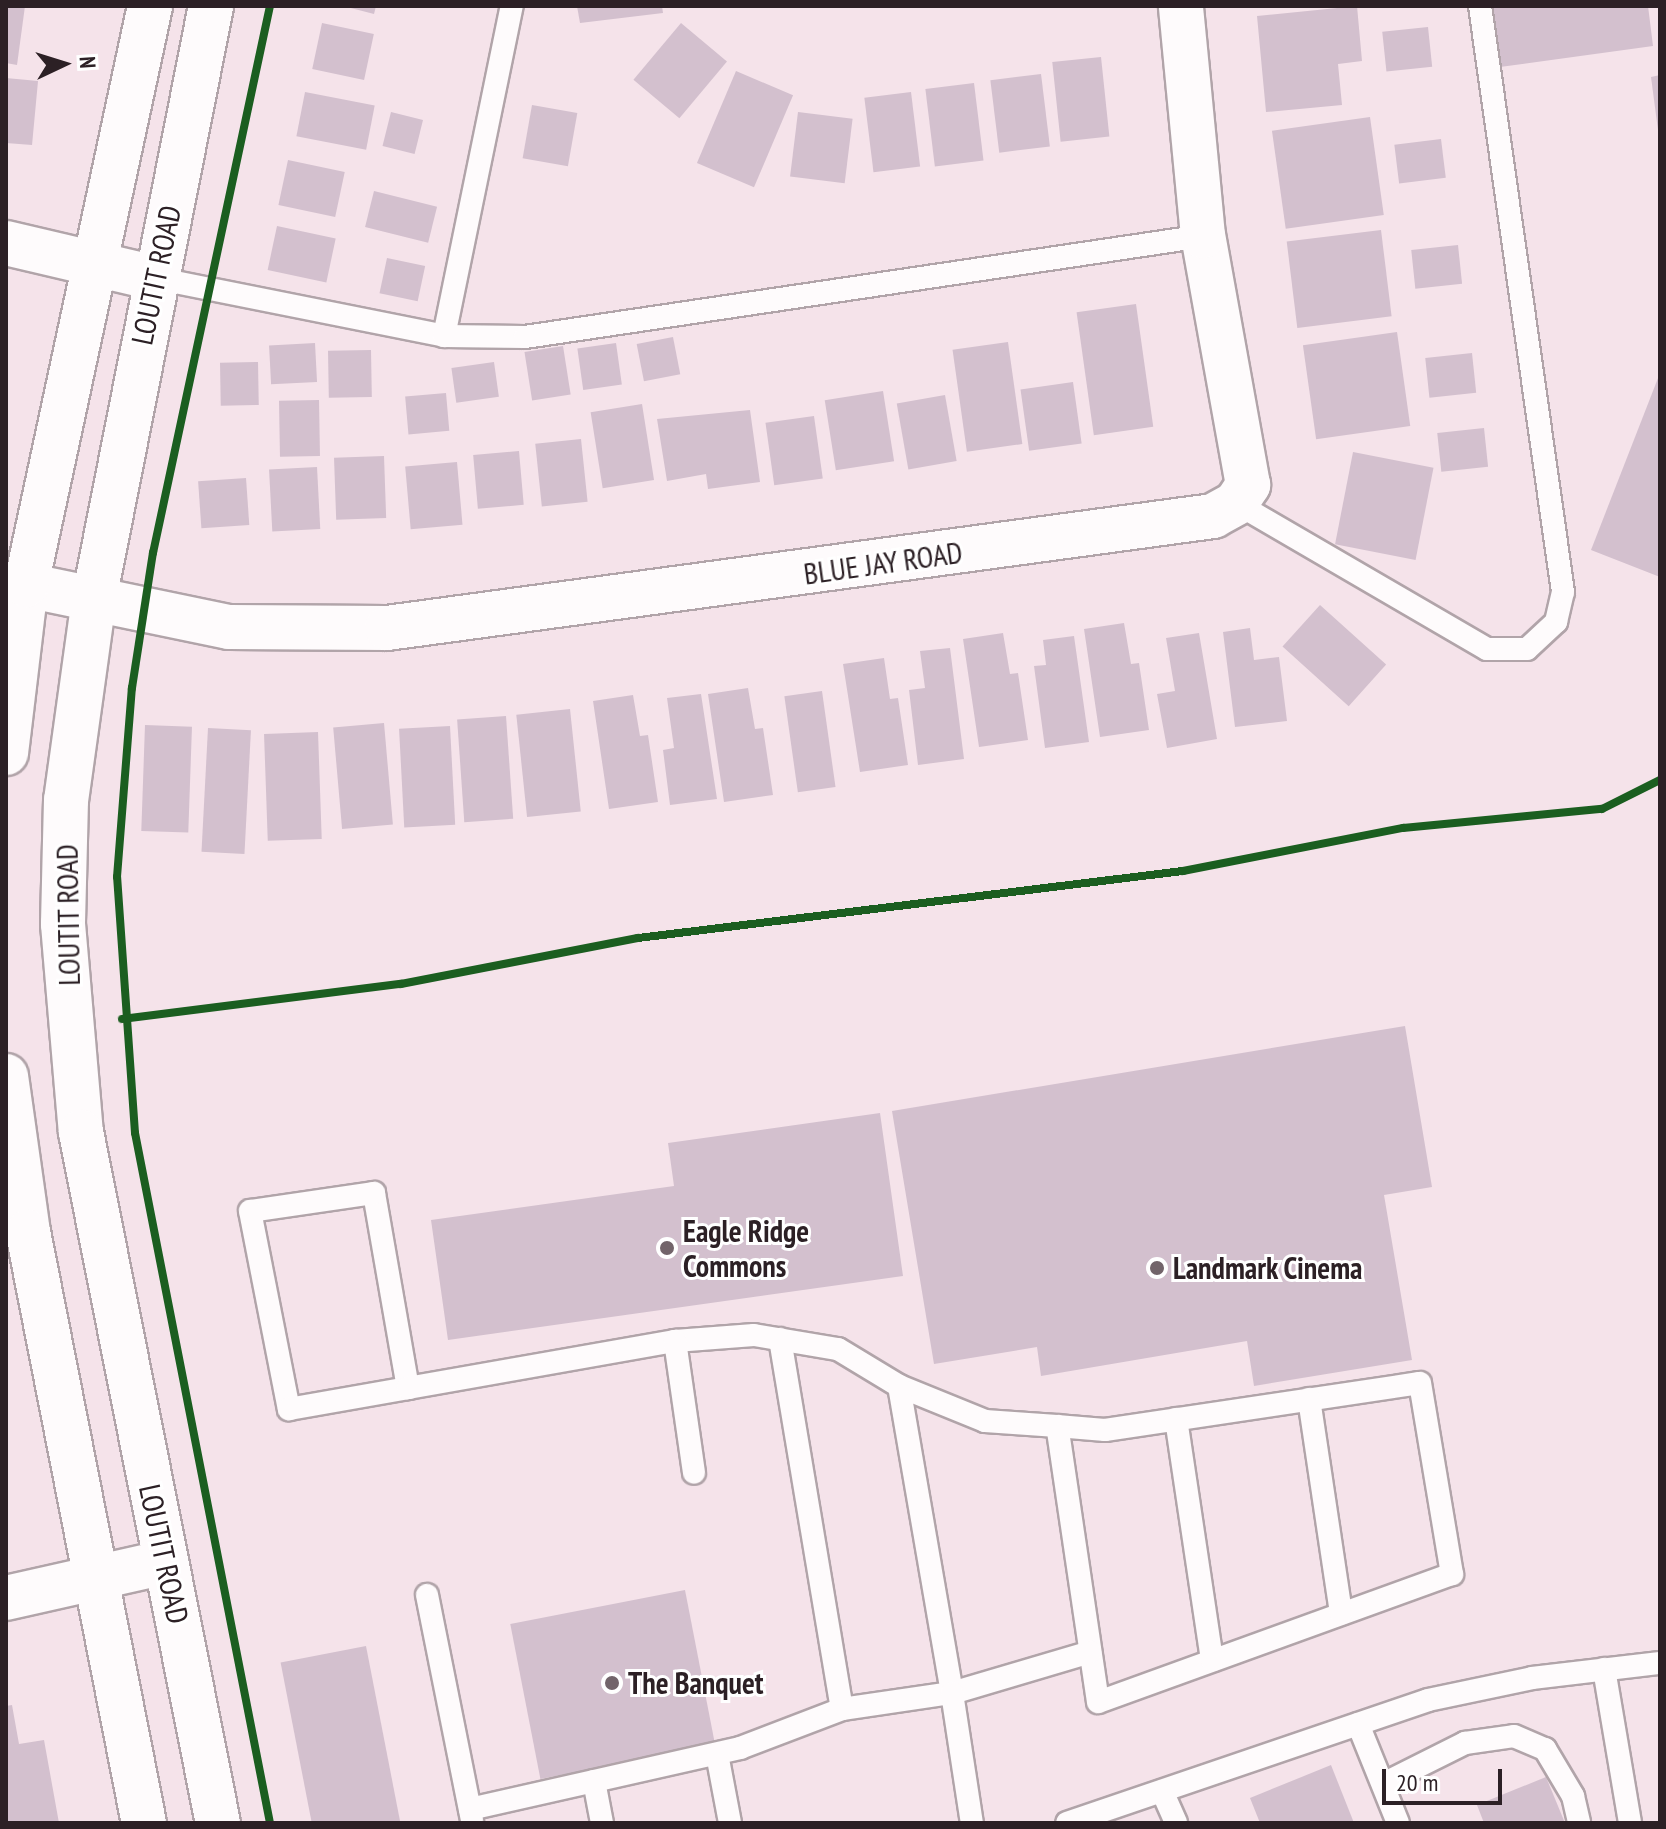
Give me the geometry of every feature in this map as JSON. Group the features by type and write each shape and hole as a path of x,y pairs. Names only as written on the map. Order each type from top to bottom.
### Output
{"street":[{"name":"LOUTIT ROAD","path":"6,753 26,585 150,6"},
{"name":"LOUTIT ROAD","path":"211,6 94,599 66,800 63,924 81,1132 218,1823"},
{"path":"1181,6 1203,236 1248,485 1236,503"},
{"path":"6,243 155,278"},
{"name":"BLUE JAY ROAD","path":"26,585 229,627 454,623 1213,516 1236,503"},
{"path":"6,1076 28,1232 144,1823"},
{"path":"6,1598 96,1581 166,1562"}],"lane":[{"path":"444,336 512,6"},
{"path":"1236,503 1487,649 1527,649 1556,622 1563,592 1480,6"},
{"path":"155,278 444,336 525,337 1203,236"},
{"path":"408,1388 374,1193 250,1211 289,1409 675,1341 754,1335 838,1349 899,1386 985,1421 1057,1426 1105,1430 1420,1383 1452,1574 1098,1702 1057,1426"},
{"path":"780,1339 842,1709"},
{"path":"675,1341 694,1473"},
{"path":"899,1386 972,1823"},
{"path":"1309,1399 1341,1614"},
{"path":"1176,1419 1212,1660"},
{"path":"427,1595 471,1816 594,1781 717,1754 842,1709 952,1693 1090,1652"},
{"path":"1067,1823 1428,1700 1604,1669 1660,1663"},
{"path":"1604,1669 1630,1823"},
{"path":"1358,1724 1398,1823"},
{"path":"1383,1784 1465,1743 1514,1736 1545,1749 1573,1796 1579,1823"},
{"path":"717,1754 730,1823"},
{"path":"594,1781 602,1823"},
{"path":"1162,1791 1176,1823"}],"building":[{"path":"6,6 25,6 17,65 6,63"},
{"path":"343,6 376,6 374,14"},
{"path":"577,6 662,6 663,13 580,23"},
{"path":"1357,6 1362,61 1338,64 1342,105 1266,112 1257,16"},
{"path":"1492,6 1648,6 1653,46 1500,67"},
{"path":"322,23 374,34 364,80 312,69"},
{"path":"681,23 727,62 679,118 633,80"},
{"path":"1428,27 1432,67 1386,72 1382,32"},
{"path":"1101,57 1109,137 1061,142 1052,62"},
{"path":"736,71 793,95 754,187 697,163"},
{"path":"1041,74 1050,146 999,153 990,80"},
{"path":"1660,75 1660,130 1658,130 1651,77"},
{"path":"6,78 38,81 32,145 6,143"},
{"path":"974,83 984,160 935,166 925,89"},
{"path":"305,92 375,106 366,150 296,136"},
{"path":"911,92 920,166 873,172 864,98"},
{"path":"532,105 577,113 568,166 523,158"},
{"path":"391,112 423,120 415,154 383,146"},
{"path":"798,112 853,119 845,183 790,177"},
{"path":"1370,117 1384,215 1286,229 1272,131"},
{"path":"1441,139 1446,178 1399,183 1394,145"},
{"path":"288,160 345,172 335,217 278,205"},
{"path":"374,191 437,207 428,243 365,227"},
{"path":"277,226 336,238 326,282 268,270"},
{"path":"1381,230 1392,316 1297,328 1287,242"},
{"path":"1458,245 1462,284 1415,289 1411,250"},
{"path":"387,258 425,266 418,301 380,293"},
{"path":"1136,304 1153,427 1094,435 1077,312"},
{"path":"1397,332 1410,426 1316,439 1303,345"},
{"path":"673,337 680,374 644,381 637,344"},
{"path":"1008,342 1022,444 967,452 953,350"},
{"path":"315,343 317,382 271,384 269,345"},
{"path":"616,343 622,385 583,390 577,348"},
{"path":"563,346 571,394 532,400 524,352"},
{"path":"371,350 372,397 329,398 328,351"},
{"path":"1472,353 1476,393 1429,398 1425,358"},
{"path":"258,362 259,405 221,406 220,363"},
{"path":"494,362 499,397 456,403 451,368"},
{"path":"1660,373 1660,577 1591,550"},
{"path":"1073,382 1082,443 1029,451 1021,389"},
{"path":"883,391 894,461 836,470 825,400"},
{"path":"446,393 449,431 408,434 405,397"},
{"path":"945,395 957,461 908,469 897,404"},
{"path":"319,400 320,456 280,457 279,401"},
{"path":"642,404 654,480 603,488 591,412"},
{"path":"750,410 760,482 708,489 706,474 667,481 657,419"},
{"path":"814,416 823,478 774,485 765,423"},
{"path":"1484,428 1488,467 1441,472 1437,433"},
{"path":"581,439 588,502 542,506 535,444"},
{"path":"519,451 524,505 478,509 473,455"},
{"path":"1353,452 1433,468 1416,560 1335,544"},
{"path":"384,456 386,518 336,520 334,458"},
{"path":"457,462 462,525 411,529 405,467"},
{"path":"317,467 320,529 272,531 269,470"},
{"path":"246,478 249,525 201,528 198,481"},
{"path":"1320,605 1386,665 1349,706 1283,647"},
{"path":"1124,623 1131,664 1139,663 1149,730 1100,737 1084,629"},
{"path":"1250,628 1254,660 1279,657 1287,721 1235,727 1223,632"},
{"path":"1003,633 1010,674 1018,673 1028,740 979,747 963,639"},
{"path":"1199,633 1217,739 1167,748 1157,694 1175,691 1166,638"},
{"path":"1074,636 1089,742 1045,748 1034,666 1046,665 1043,640"},
{"path":"950,648 964,759 918,765 909,690 925,688 920,651"},
{"path":"884,658 890,699 898,698 908,765 860,772 843,664"},
{"path":"748,688 755,729 763,728 773,795 724,802 708,694"},
{"path":"822,691 835,787 798,792 784,696"},
{"path":"701,694 717,799 670,805 663,750 674,748 667,698"},
{"path":"633,695 640,736 648,735 658,802 609,809 593,701"},
{"path":"570,709 581,811 527,817 516,715"},
{"path":"506,716 513,819 464,822 457,719"},
{"path":"384,723 393,825 342,829 333,727"},
{"path":"145,725 192,727 188,833 141,831"},
{"path":"450,726 455,825 404,828 399,729"},
{"path":"208,728 251,730 244,854 202,852"},
{"path":"318,732 322,839 268,841 264,734"},
{"name":"Landmark Cinema","path":"1405,1026 1432,1187 1384,1195 1412,1360 1254,1386 1247,1341 1041,1376 1037,1347 934,1364 892,1111"},
{"name":"Eagle Ridge Commons","path":"880,1113 903,1276 448,1340 431,1220 674,1186 668,1143"},
{"name":"The Banquet","path":"685,1590 715,1745 540,1779 510,1624"},
{"path":"366,1646 400,1823 312,1823 281,1663"},
{"path":"12,1705 19,1744 44,1740 59,1823 6,1823 6,1706"},
{"path":"1331,1765 1354,1823 1260,1823 1250,1798"},
{"path":"1546,1777 1565,1823 1484,1823 1477,1805"}],"cycle path":[{"path":"270,6 153,553 132,688 117,877 135,1133 270,1823"},
{"path":"122,1019 401,984 638,938 1183,871 1403,828 1602,809 1660,780"}],"place":[{"name":"Eagle Ridge Commons","path":"667,1248"},
{"name":"Landmark Cinema","path":"1157,1268"},
{"name":"The Banquet","path":"612,1683"}]}
